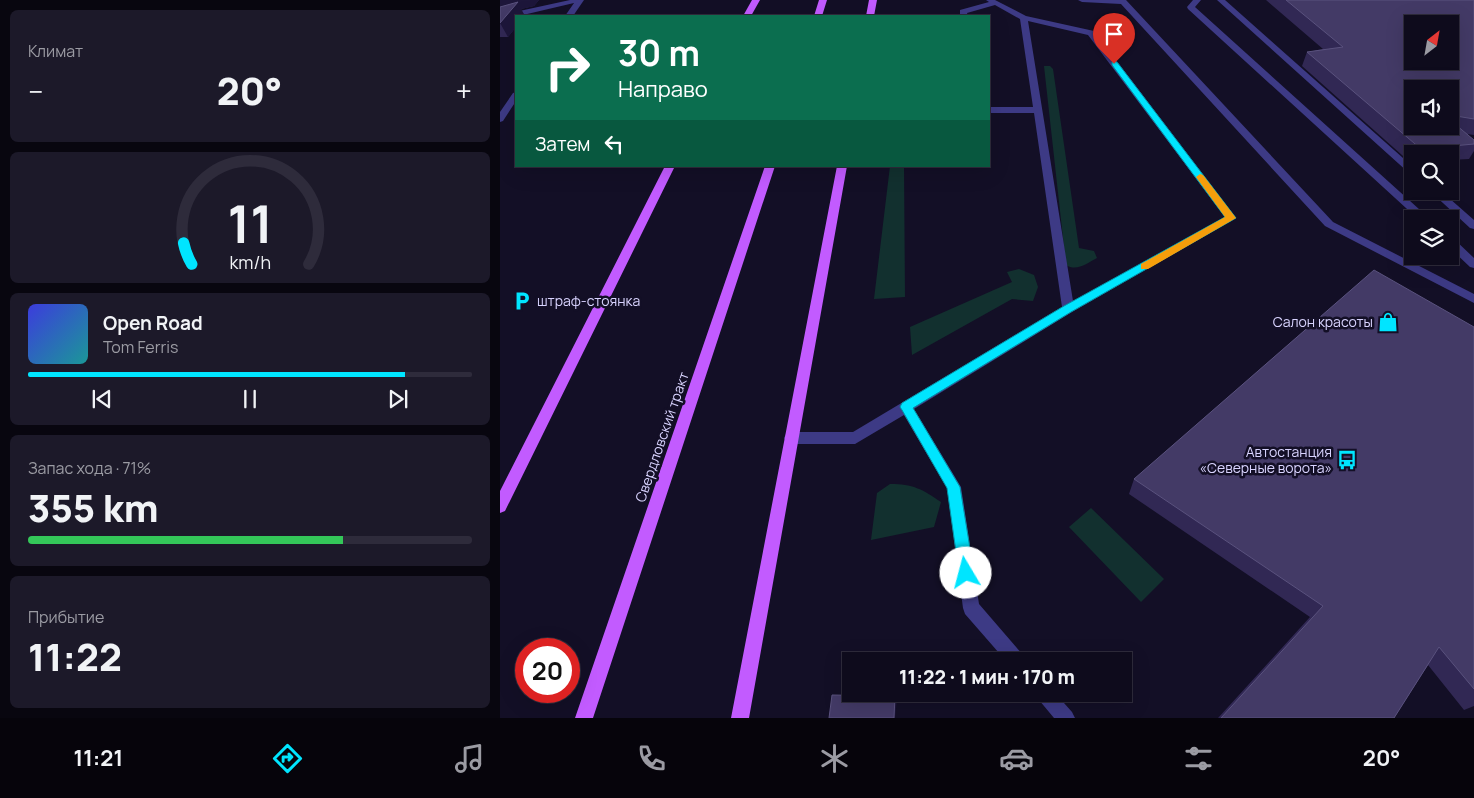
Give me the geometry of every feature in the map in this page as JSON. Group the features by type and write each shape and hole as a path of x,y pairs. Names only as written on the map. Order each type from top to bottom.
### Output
{"main road":[{"path":"748,15 756,0"},
{"path":"818,15 823,0"},
{"path":"870,15 873,0"},
{"path":"500,506 670,167"},
{"name":"Свердловский тракт","path":"584,718 770,167"},
{"path":"740,718 842,167"}],"lane":[{"path":"570,15 580,0"},
{"path":"501,18 580,0"},
{"path":"1082,0 1123,2 1329,224 1474,299"},
{"path":"1197,0 1191,6 1414,210"},
{"path":"1221,0 1404,164"},
{"path":"792,438 855,438 1068,309 1231,218 1091,33 1024,18 993,1 964,12 964,15"},
{"path":"1024,18 1068,309"},
{"path":"500,119 515,96"},
{"path":"990,110 1038,110"},
{"path":"1445,200 1474,226"},
{"path":"1459,250 1474,264"},
{"path":"906,407 954,487 972,608 1009,652"},
{"path":"1052,702 1066,718"}],"green space":[{"path":"1044,66 1050,66 1053,69 1079,248 1094,251 1097,258 1074,268 1066,265"},
{"path":"890,167 904,167 905,297 874,299"},
{"path":"1019,269 1034,275 1038,287 1033,301 1012,299 912,355 910,327 1012,282 1007,272"},
{"path":"890,484 917,488 941,502 934,527 871,540 877,493"},
{"path":"1091,508 1164,579 1141,602 1069,527"}],"building":[{"path":"1286,0 1474,0 1474,119 1459,116 1459,80 1404,80 1404,135 1307,52 1343,47"},
{"path":"518,2 500,23 500,7"},
{"path":"1459,128 1474,140 1474,144 1459,145 1416,145 1405,135 1459,135"},
{"path":"1374,270 1474,327 1474,689 1439,647 1394,718 1221,718 1323,606 1134,479"},
{"path":"832,695 842,695 842,702 895,702 894,718 829,718"}],"slow traffic":[{"path":"1145,266 1231,218 1200,177"}],"place":[{"name":"штраф-стоянка","path":"522,301"},
{"name":"Салон красоты","path":"1388,322"},
{"name":"Автостанция «Северные ворота»","path":"1347,460"}],"route":[{"path":"966,573 954,487 906,407 1068,309 1231,218 1114,64"}]}
